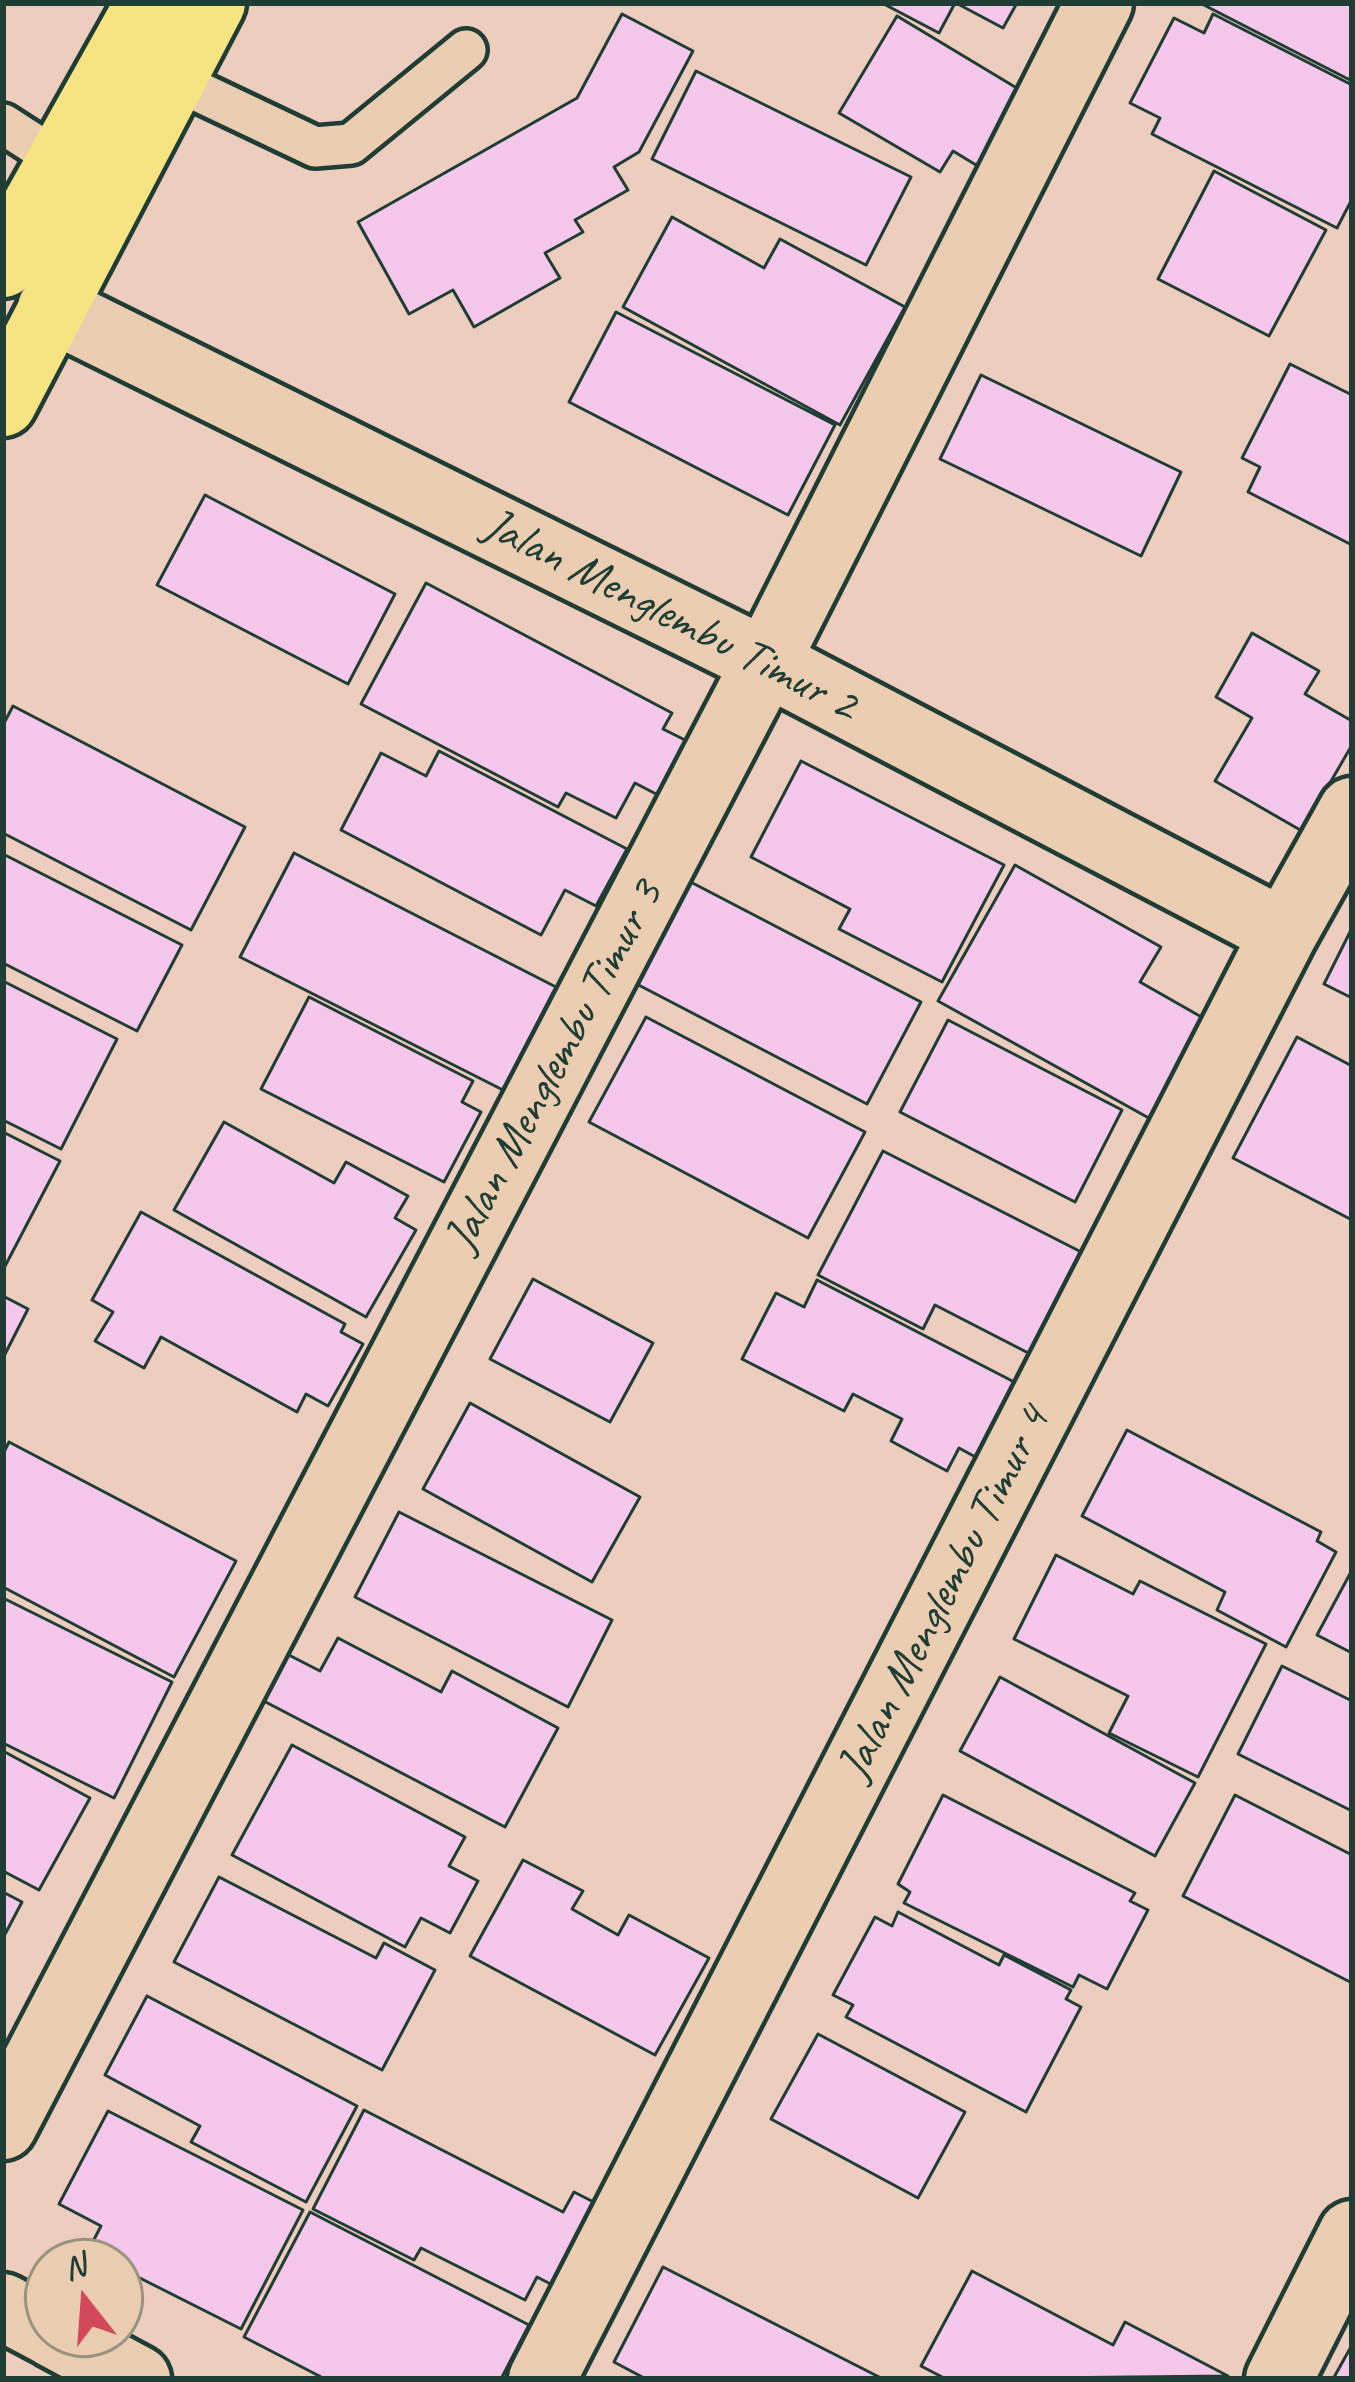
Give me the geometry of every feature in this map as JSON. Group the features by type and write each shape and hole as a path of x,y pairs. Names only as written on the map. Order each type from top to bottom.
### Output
{"main road":[{"path":"3,264 149,3"},
{"path":"3,403 212,3"}],"street":[{"name":"Jalan Menglembu Timur 3","path":"3,2126 766,662 1099,3"},
{"name":"Jalan Menglembu Timur 2","path":"51,308 766,662 1285,933"},
{"name":"Jalan Menglembu Timur 4","path":"542,2379 1285,933 1352,812"},
{"path":"1279,2379 1352,2234"},
{"path":"97,2358 137,2379"}],"lane":[{"path":"172,80 315,147 351,144 466,50"},
{"path":"3,124 62,162"}],"building":[{"path":"882,3 955,3 939,33"},
{"path":"956,3 1017,3 1003,28"},
{"path":"1200,3 1352,3 1352,81"},
{"path":"622,14 693,51 639,152 614,167 628,190 575,220 583,232 545,253 560,278 474,327 453,290 409,314 358,222 577,98"},
{"path":"1213,14 1352,85 1352,199 1337,228 1152,134 1160,118 1130,103 1174,18 1204,33"},
{"path":"897,16 1025,93 981,168 953,151 940,172 839,113"},
{"path":"696,71 911,177 866,265 652,159"},
{"path":"1214,171 1326,230 1269,336 1158,279"},
{"path":"672,217 764,268 780,239 905,307 840,425 623,307"},
{"path":"616,312 835,425 788,515 569,402"},
{"path":"1290,364 1352,395 1352,545 1248,492 1260,467 1242,458"},
{"path":"981,375 1181,472 1141,556 940,459"},
{"path":"205,495 395,594 348,684 157,585"},
{"path":"426,583 672,713 663,729 687,741 658,795 635,783 616,818 566,793 558,807 361,704"},
{"path":"1252,633 1319,671 1305,694 1352,721 1352,745 1302,831 1215,781 1252,718 1216,697"},
{"path":"13,706 245,827 191,930 3,833 3,725"},
{"path":"439,751 627,849 596,906 565,890 541,935 341,830 381,753 426,776"},
{"path":"801,761 1004,865 942,982 839,929 850,909 751,857"},
{"path":"294,853 556,987 503,1090 240,957"},
{"path":"3,854 182,945 137,1031 3,963"},
{"path":"1015,865 1161,947 1140,982 1212,1023 1156,1122 938,1001"},
{"path":"683,878 921,1002 867,1104 629,980"},
{"path":"1352,928 1352,998 1324,984"},
{"path":"3,981 117,1039 61,1149 3,1120"},
{"path":"309,997 473,1081 462,1102 481,1112 444,1182 261,1089"},
{"path":"646,1017 865,1132 808,1238 589,1122"},
{"path":"948,1020 1122,1110 1075,1202 900,1112"},
{"path":"1297,1037 1352,1066 1352,1220 1233,1158"},
{"path":"224,1122 334,1183 346,1162 408,1196 395,1218 416,1230 366,1317 174,1210"},
{"path":"3,1132 60,1161 3,1270"},
{"path":"883,1151 1093,1258 1040,1359 935,1305 923,1329 818,1275"},
{"path":"141,1212 345,1324 341,1332 363,1344 328,1406 306,1394 297,1412 161,1337 144,1368 95,1341 113,1312 92,1300"},
{"path":"533,1279 653,1343 610,1422 490,1359"},
{"path":"817,1280 1020,1385 981,1460 959,1448 947,1471 891,1441 902,1419 853,1394 844,1411 742,1359 776,1293 804,1307"},
{"path":"3,1296 28,1309 3,1358"},
{"path":"470,1403 640,1497 592,1582 423,1489"},
{"path":"1127,1430 1321,1532 1317,1541 1336,1552 1286,1647 1217,1610 1225,1592 1082,1516"},
{"path":"9,1442 236,1561 174,1677 3,1587 3,1454"},
{"path":"399,1512 612,1620 568,1707 355,1597"},
{"path":"1056,1555 1133,1594 1140,1581 1266,1644 1198,1777 1109,1733 1128,1696 1014,1639"},
{"path":"1352,1570 1352,1653 1317,1635"},
{"path":"3,1598 172,1682 114,1798 3,1743"},
{"path":"338,1638 441,1692 452,1671 558,1728 505,1827 258,1698 283,1652 320,1671"},
{"path":"1282,1666 1352,1701 1352,1811 1238,1754"},
{"path":"1000,1677 1195,1783 1155,1856 960,1751"},
{"path":"292,1745 465,1837 449,1866 478,1881 450,1933 421,1918 405,1947 232,1855"},
{"path":"3,1751 90,1798 39,1890 3,1871"},
{"path":"943,1795 1135,1893 1130,1901 1148,1910 1107,1989 1079,1975 1073,1987 904,1903 910,1892 898,1884"},
{"path":"1235,1795 1352,1855 1352,1983 1183,1896"},
{"path":"523,1860 583,1891 572,1909 618,1935 629,1915 709,1958 655,2055 470,1956"},
{"path":"219,1877 376,1958 384,1943 435,1970 382,2070 174,1962"},
{"path":"3,1892 22,1902 3,1938"},
{"path":"898,1912 999,1965 1004,1955 1071,1990 1066,1999 1081,2007 1026,2112 846,2017 853,2005 833,1995 875,1917 892,1926"},
{"path":"147,1996 357,2106 306,2202 191,2142 200,2126 105,2075"},
{"path":"818,2034 965,2112 918,2198 771,2119"},
{"path":"364,2110 563,2212 574,2192 619,2215 576,2297 537,2277 525,2300 421,2248 414,2260 313,2209"},
{"path":"108,2111 303,2210 241,2329 144,2280 144,2238 95,2238 101,2226 59,2204"},
{"path":"310,2212 529,2325 501,2379 325,2379 244,2337"},
{"path":"663,2267 883,2379 646,2379 614,2362"},
{"path":"972,2271 1113,2345 1125,2322 1228,2376 946,2379 921,2366"},
{"path":"1352,2345 1352,2379 1333,2379"}]}
